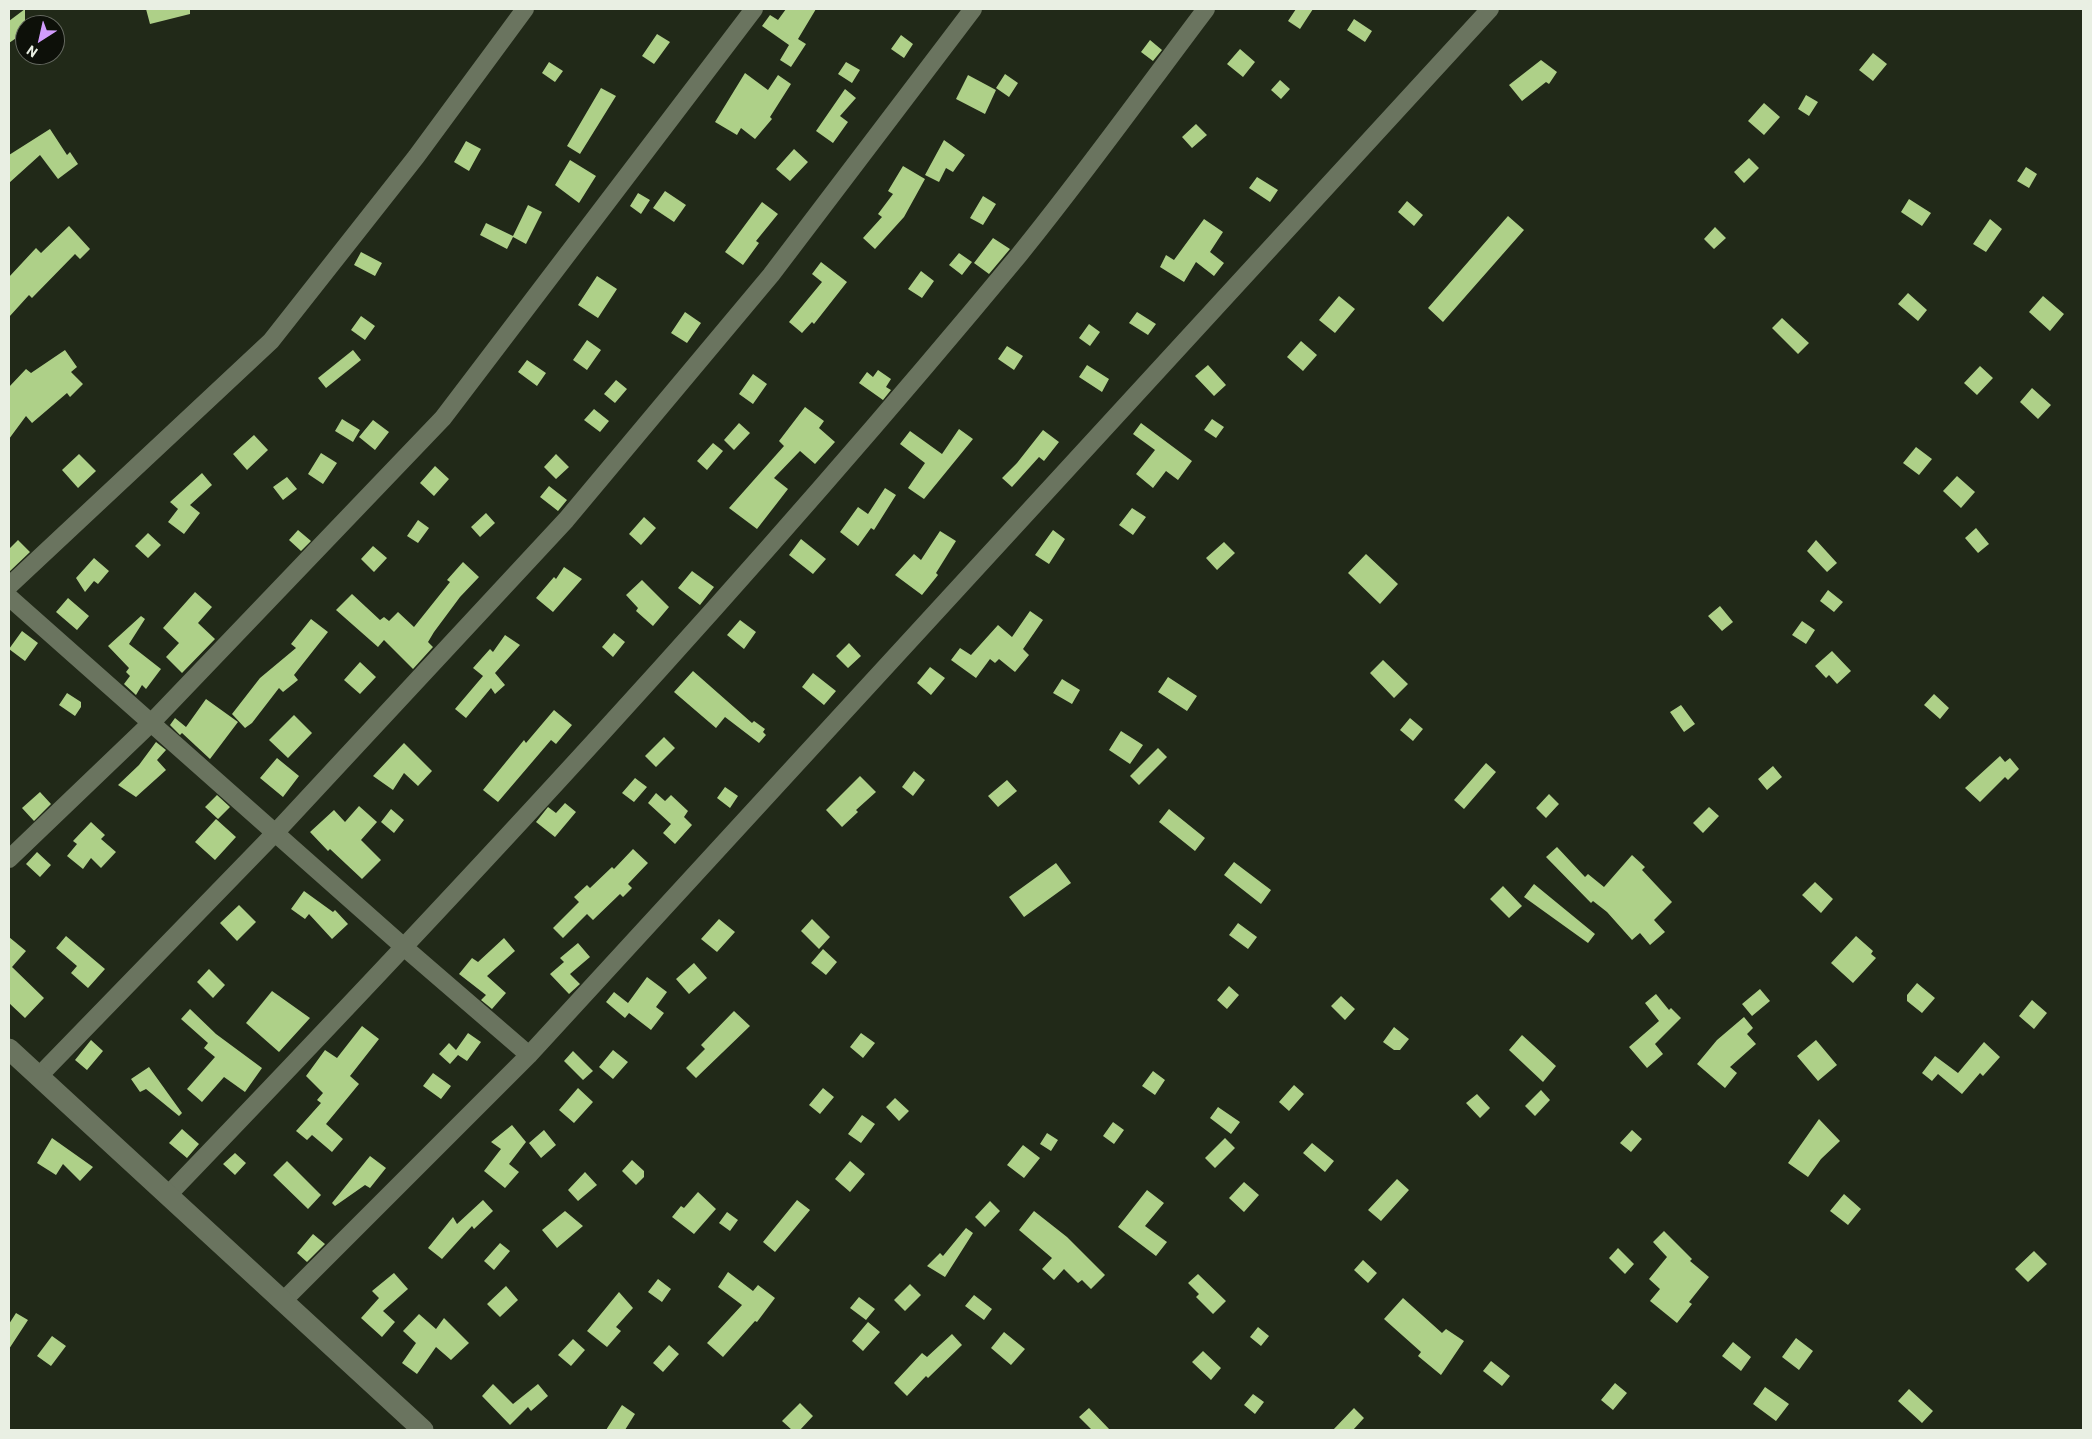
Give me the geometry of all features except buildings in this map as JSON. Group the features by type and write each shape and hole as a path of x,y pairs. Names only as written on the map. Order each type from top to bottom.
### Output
{"street":[{"path":"9,586 271,341 416,157 524,9"},
{"path":"9,859 151,723 443,418 754,9"},
{"path":"39,1076 276,832 566,520 772,275 974,9"},
{"path":"168,1195 405,948 653,677 820,487 1014,260 1206,9"},
{"path":"283,1301 529,1055 1490,9"},
{"path":"9,597 405,948 529,1055"},
{"path":"9,1048 423,1430"}]}
